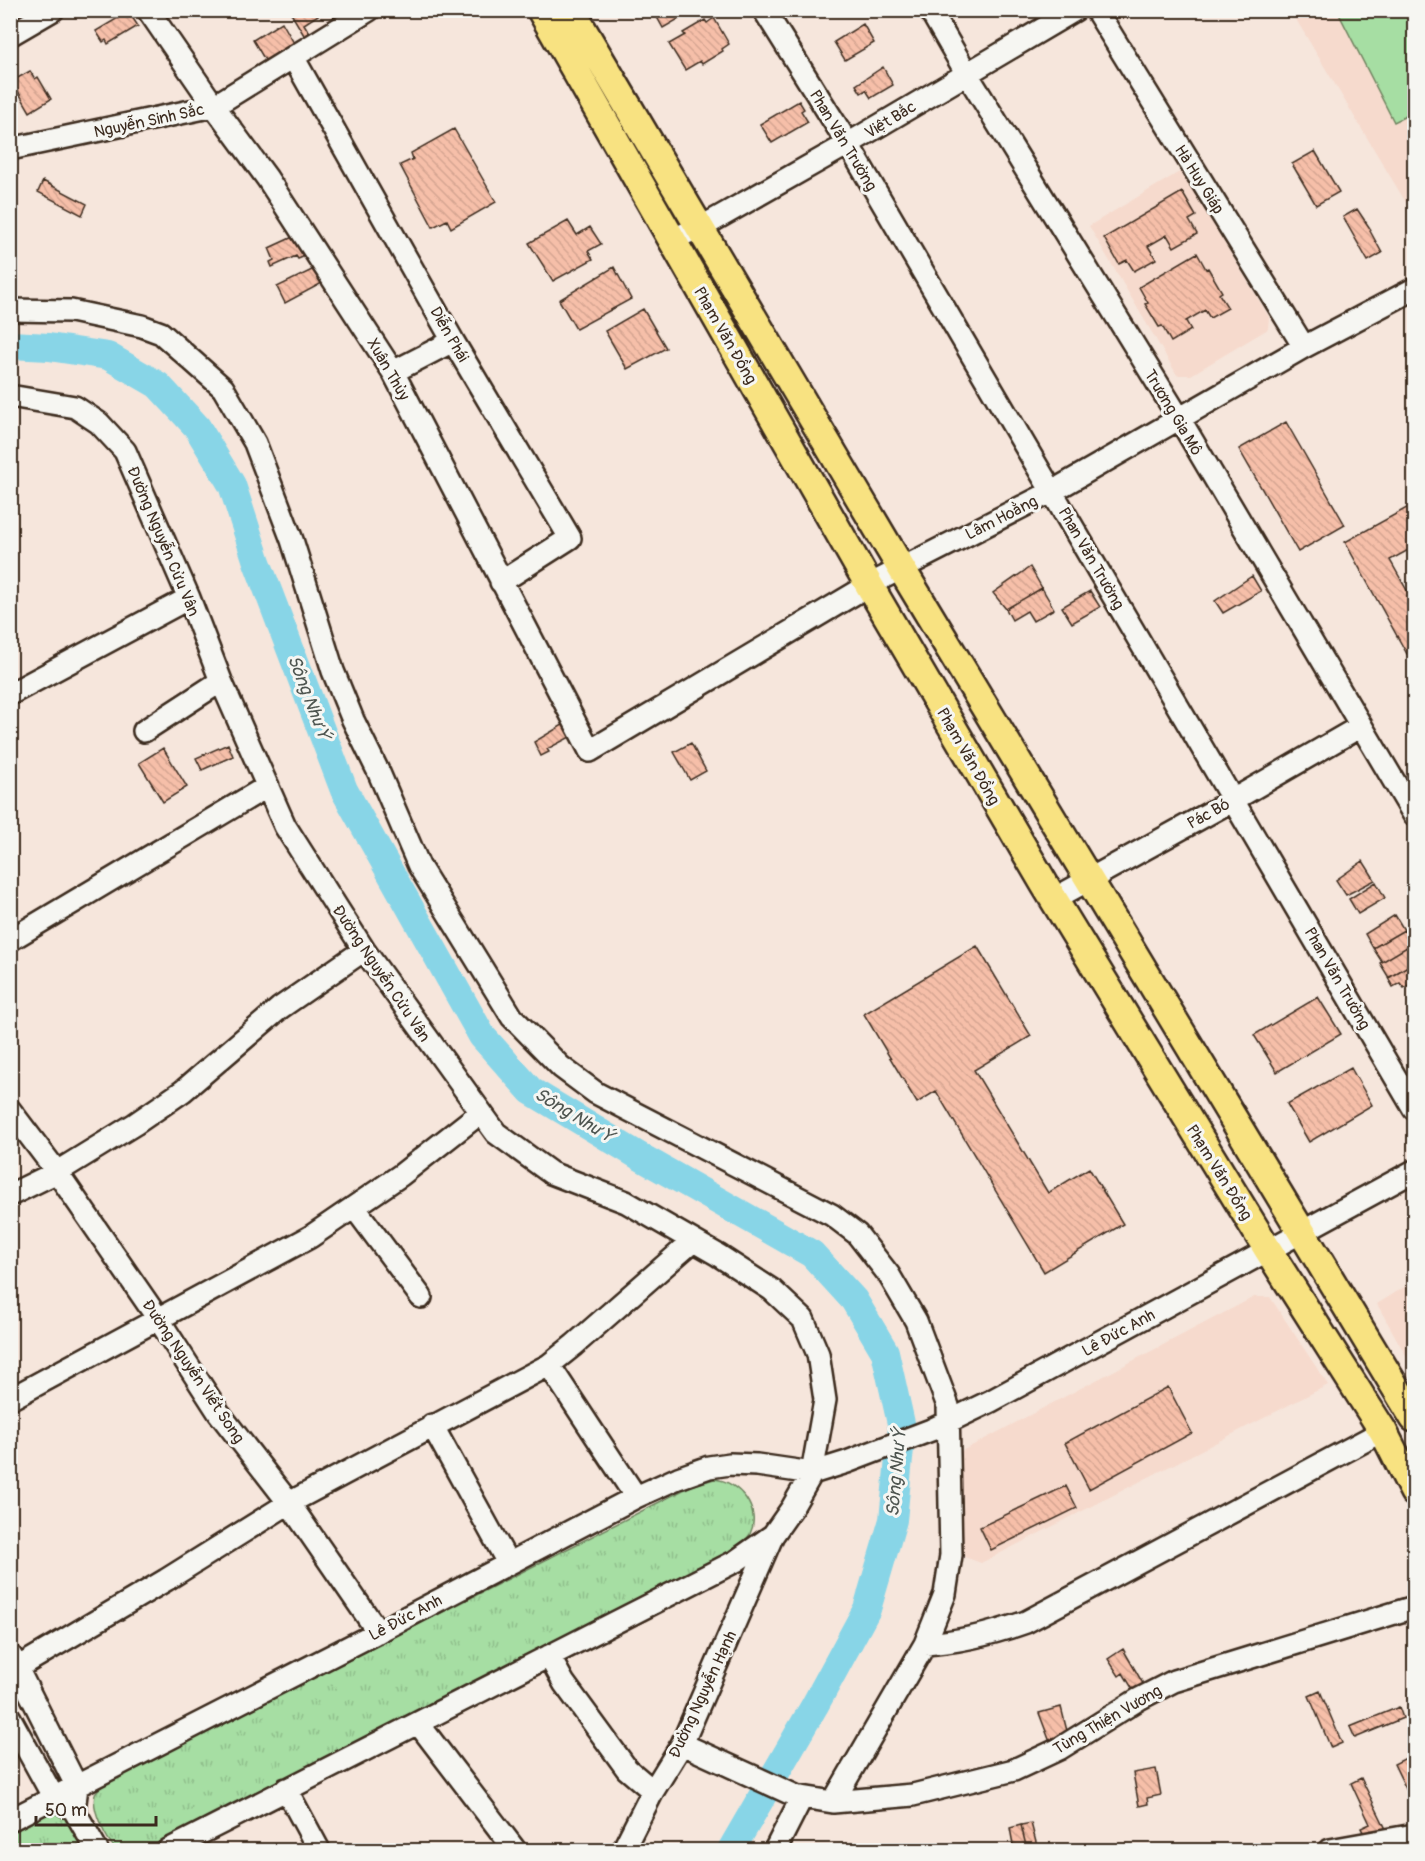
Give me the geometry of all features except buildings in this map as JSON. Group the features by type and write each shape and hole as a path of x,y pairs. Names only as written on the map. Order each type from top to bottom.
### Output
{"main road":[{"name":"Phạm Văn Đồng","path":"541,10 869,585 1145,1050 1383,1431 1414,1492"},
{"name":"Phạm Văn Đồng","path":"572,10 901,568 1414,1418"}],"street":[{"path":"10,36 53,10"},
{"name":"Xuân Thủy","path":"148,10 267,178 393,372 590,751"},
{"name":"Nguyễn Sinh Sắc","path":"10,149 214,106 293,57 346,17 369,10"},
{"name":"Phan Văn Trường","path":"764,10 848,144 1414,1109"},
{"name":"Trương Gia Mô","path":"930,10 1179,418 1414,815"},
{"name":"Việt Bắc","path":"671,239 700,228 1075,10"},
{"name":"Hà Huy Giáp","path":"1096,10 1304,347"},
{"name":"Diễn Phái","path":"293,57 453,341 570,538 501,582"},
{"name":"Lâm Hoằng","path":"590,751 869,585 1053,491 1304,347 1414,290"},
{"path":"10,310 71,311 142,326 161,333 223,388 255,443 292,540 333,671 419,866 512,1017 561,1067 596,1093 812,1202 832,1215 857,1234 889,1275 916,1321 948,1406 940,1426 951,1555 945,1594 925,1644 833,1802"},
{"path":"393,372 453,341"},
{"name":"Đường Nguyễn Cửu Vân","path":"10,396 75,407 99,423 125,451 189,598 220,681 285,826 364,950 496,1133 551,1173 626,1202 693,1241 772,1290 803,1319 818,1354 825,1400 812,1473"},
{"path":"10,694 189,598"},
{"path":"144,730 220,681"},
{"name":"Pác Bó","path":"1054,898 1233,800 1361,726"},
{"path":"10,940 268,786"},
{"path":"10,1195 57,1173 183,1091 280,1008 364,950"},
{"name":"Đường Nguyễn Viết Song","path":"10,1110 57,1173 159,1320 219,1413 289,1503 378,1632"},
{"path":"10,1399 310,1237 401,1175 480,1113"},
{"name":"Lê Đức Anh","path":"10,1820 636,1497 688,1474 709,1467 730,1464 757,1465 812,1473 940,1426 1414,1171"},
{"path":"354,1207 421,1297"},
{"path":"74,1810 77,1787 14,1662 166,1580 289,1503 432,1425 549,1365 693,1241"},
{"path":"549,1365 636,1497"},
{"path":"432,1425 508,1563"},
{"path":"925,1644 966,1640 1026,1622 1383,1431"},
{"path":"168,1851 736,1561 773,1535 812,1473"},
{"name":"Đường Nguyễn Hạnh","path":"623,1851 653,1791 682,1744 773,1535"},
{"name":"Tùng Thiện Vương","path":"682,1744 799,1797 833,1802 913,1795 1014,1770 1059,1749 1139,1699 1174,1681 1414,1607"},
{"path":"549,1656 564,1683 627,1769 653,1791"},
{"path":"10,1718 54,1798 74,1810 97,1851"},
{"path":"418,1723 514,1851"},
{"path":"286,1789 319,1851"},
{"path":"775,1851 799,1797"},
{"path":"1330,1851 1414,1835"}],"shaded area":[{"path":"1291,11 1414,11 1414,216"},
{"path":"1181,171 1269,317 1268,329 1191,375 1177,375 1089,226"},
{"path":"1414,1281 1414,1355 1408,1359 1377,1304"},
{"path":"1254,1297 1270,1297 1328,1385 981,1563 959,1555 958,1453"}],"green space":[{"path":"1346,11 1414,11 1414,112 1394,122 1339,14"},
{"path":"714,1479 732,1485 740,1491 746,1498 753,1516 750,1534 733,1551 149,1850 117,1850 109,1839 97,1815 94,1798 103,1785 691,1486"},
{"path":"60,1811 67,1815 90,1850 11,1850 11,1833 51,1812"}],"waterway":[{"name":"Sông Như Ý","path":"10,345 49,347 108,356 158,385 197,427 232,485 257,562 344,790 482,1036 531,1091 639,1156 812,1254 854,1300 885,1352 902,1428 893,1520 867,1609 815,1705 731,1850"}]}
